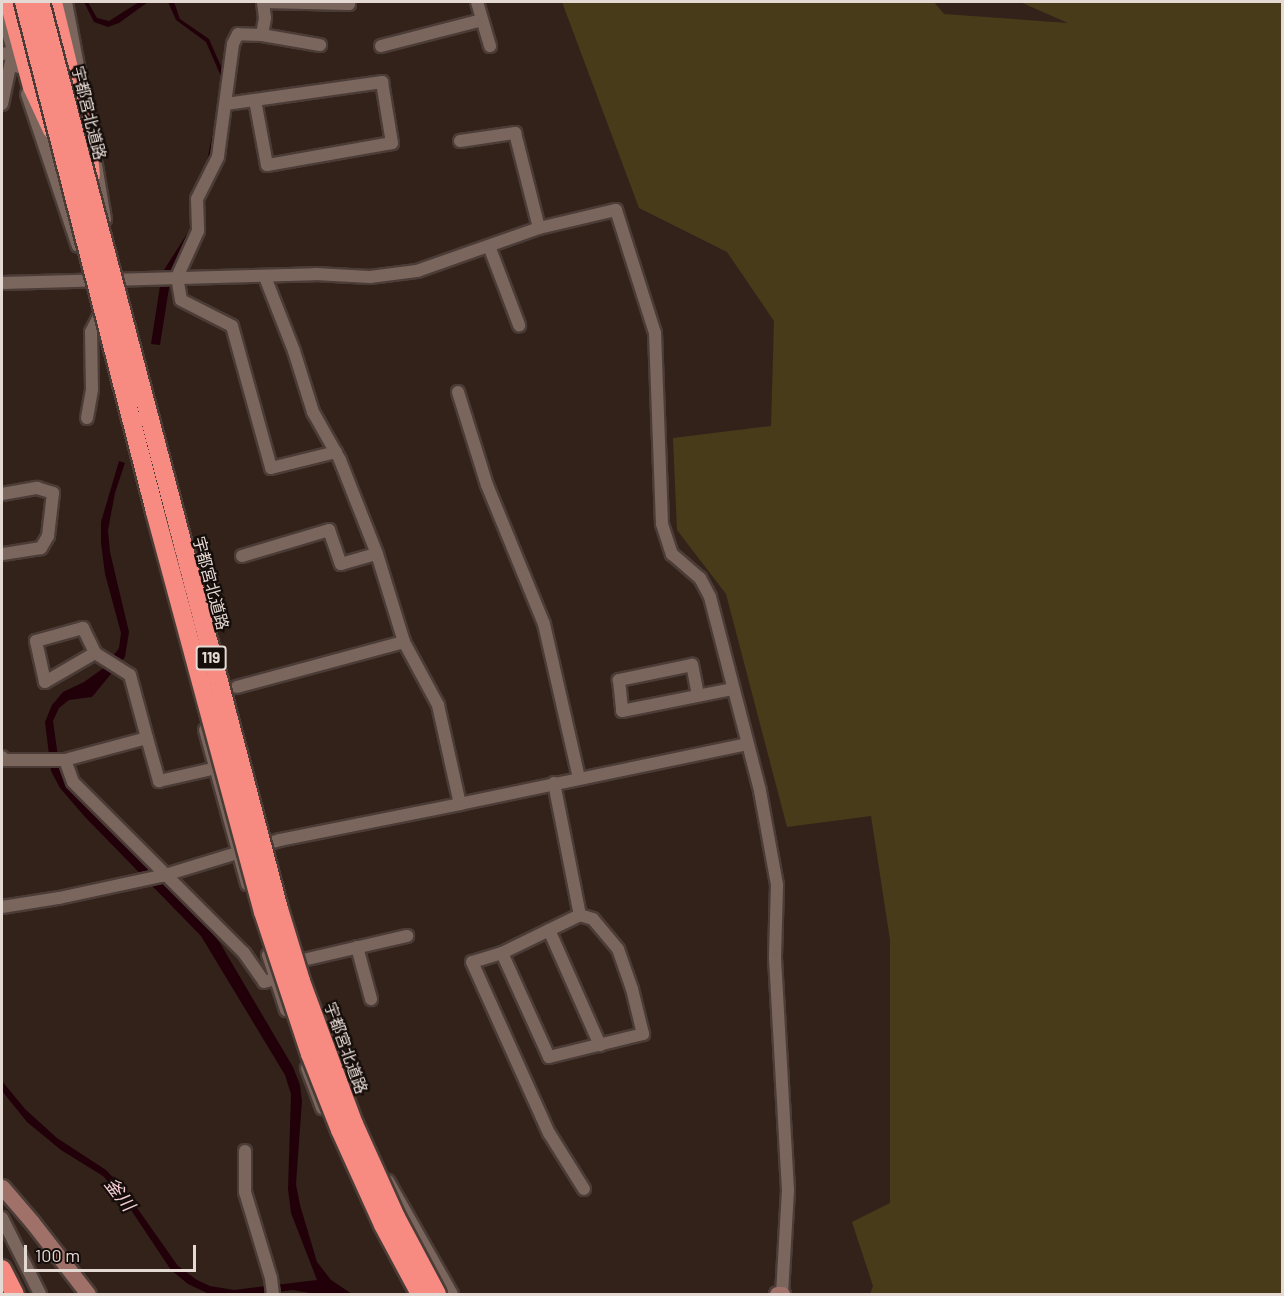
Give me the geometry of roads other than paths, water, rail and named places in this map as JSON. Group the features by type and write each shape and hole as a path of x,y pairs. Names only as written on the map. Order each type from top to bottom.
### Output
{"highway":[{"path":"9,2 32,87 62,151"},
{"name":"119","path":"24,2 177,592 263,912 283,975 340,1130 383,1225 420,1294"},
{"name":"宇都宮北道路","path":"40,2 243,781 301,981 354,1124 396,1217 437,1294"},
{"path":"52,2 88,147 95,215"},
{"path":"2,1269 15,1294"}],"street":[{"path":"66,2 118,280 267,844 322,1022 380,1167 452,1294"},
{"path":"262,35 265,18 263,2 349,4 349,2"},
{"path":"477,2 490,46"},
{"path":"2,12 7,53 2,104"},
{"path":"381,46 482,20"},
{"path":"320,45 262,35 238,34 233,44 218,157 197,199 198,231 177,277 181,300 232,326 271,468 336,452"},
{"path":"7,53 90,281 237,852 275,979 314,1089 346,1163 384,1241 415,1294"},
{"path":"226,104 382,82 392,143 267,165 255,100"},
{"path":"460,141 515,133 539,228"},
{"path":"2,283 315,274 370,277 417,271 539,228 616,210 655,333 662,524 672,554 700,578 710,597 746,744 760,791 777,885 775,958 788,1191 782,1294 777,1294"},
{"path":"489,246 519,326"},
{"path":"264,277 294,351 313,412 336,452 377,554 404,642 438,705 460,804"},
{"path":"87,418 92,389 91,332 99,316"},
{"path":"458,392 487,485 544,624 579,778"},
{"path":"2,494 37,488 53,493 48,536 41,548 2,554"},
{"path":"242,556 329,530 341,564 377,554"},
{"path":"95,653 45,682 36,641 83,628 95,653 130,675 159,781 207,770"},
{"path":"237,687 404,642"},
{"path":"698,695 692,665 619,680 622,711 732,689"},
{"path":"2,757 5,760 65,760 147,738"},
{"path":"2,907 58,898 167,874 267,844 746,744"},
{"path":"65,760 74,782 244,953 264,982 275,979"},
{"path":"554,783 580,915"},
{"path":"502,953 549,1057 643,1035 632,988 618,949 593,919 580,915 502,953 472,962 549,1133 584,1189"},
{"path":"549,930 600,1045"},
{"path":"303,960 407,936"},
{"path":"357,947 371,999"},
{"path":"245,1151 245,1192 271,1278 273,1294"},
{"path":"2,1187 32,1221 88,1294"},
{"path":"2,1218 40,1294"}],"water":[{"path":"84,2 88,2 97,18 109,21 139,2 148,2 119,23 108,27 94,22"},
{"path":"168,2 174,2 180,19 209,39 224,73 215,157 194,228 169,288 160,345 151,344 162,273 190,229 194,188 207,161 221,92 220,74 206,42 176,20"},
{"name":"釜川","path":"119,461 125,463 115,493 108,530 110,552 129,632 125,657 92,697 69,700 59,708 53,721 60,771 67,784 202,920 220,943 293,1067 300,1085 302,1101 296,1184 300,1205 317,1262 331,1280 352,1294 315,1294 293,1290 262,1294 209,1294 188,1284 171,1270 125,1201 103,1176 61,1150 27,1122 2,1091 2,1081 25,1109 57,1138 106,1170 123,1188 178,1266 197,1280 210,1286 234,1290 317,1280 291,1213 288,1189 291,1094 285,1075 201,936 85,817 60,788 51,771 45,722 52,705 63,692 84,682 105,667 119,648 121,633 105,574 101,522"}]}
